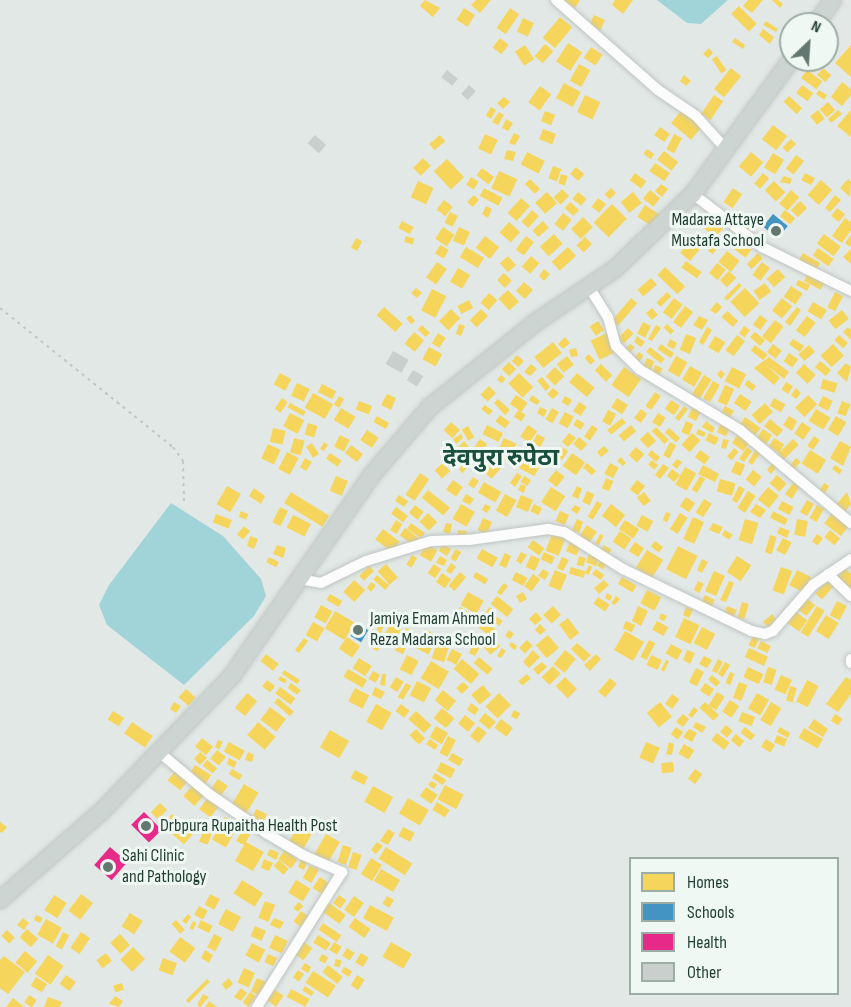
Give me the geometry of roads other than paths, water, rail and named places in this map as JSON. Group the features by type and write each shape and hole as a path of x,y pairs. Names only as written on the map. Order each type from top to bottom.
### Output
{"main road":[{"path":"0,900 102,811 231,677 371,476 430,407 536,322 616,268 693,194 782,72"}],"street":[{"path":"556,0 658,90 696,116 726,149"},
{"path":"693,194 762,247 851,291"},
{"path":"588,287 608,317 616,346 639,369 740,430 851,523"},
{"path":"299,579 321,583 366,561 431,540 469,540 548,529 564,532 623,569 751,631 765,634 773,631 828,574 851,559"},
{"path":"828,574 851,596"},
{"path":"159,752 209,794 266,833 303,855 342,872 257,1007"}],"water":[{"path":"657,0 728,0 701,24 687,23"},
{"path":"171,503 223,536 261,579 266,596 254,616 184,685 107,625 99,605 109,585"}],"place":[{"name":"Madarsa Attaye Mustafa School","path":"776,231"},
{"name":"Jamiya Emam Ahmed Reza Madarsa School","path":"358,630"},
{"name":"Drbpura Rupaitha Health Post","path":"146,826"},
{"name":"Sahi Clinic and Pathology","path":"108,867"}],"district":[{"name":"देवपुरा रुपेठा","path":"501,458"}]}
